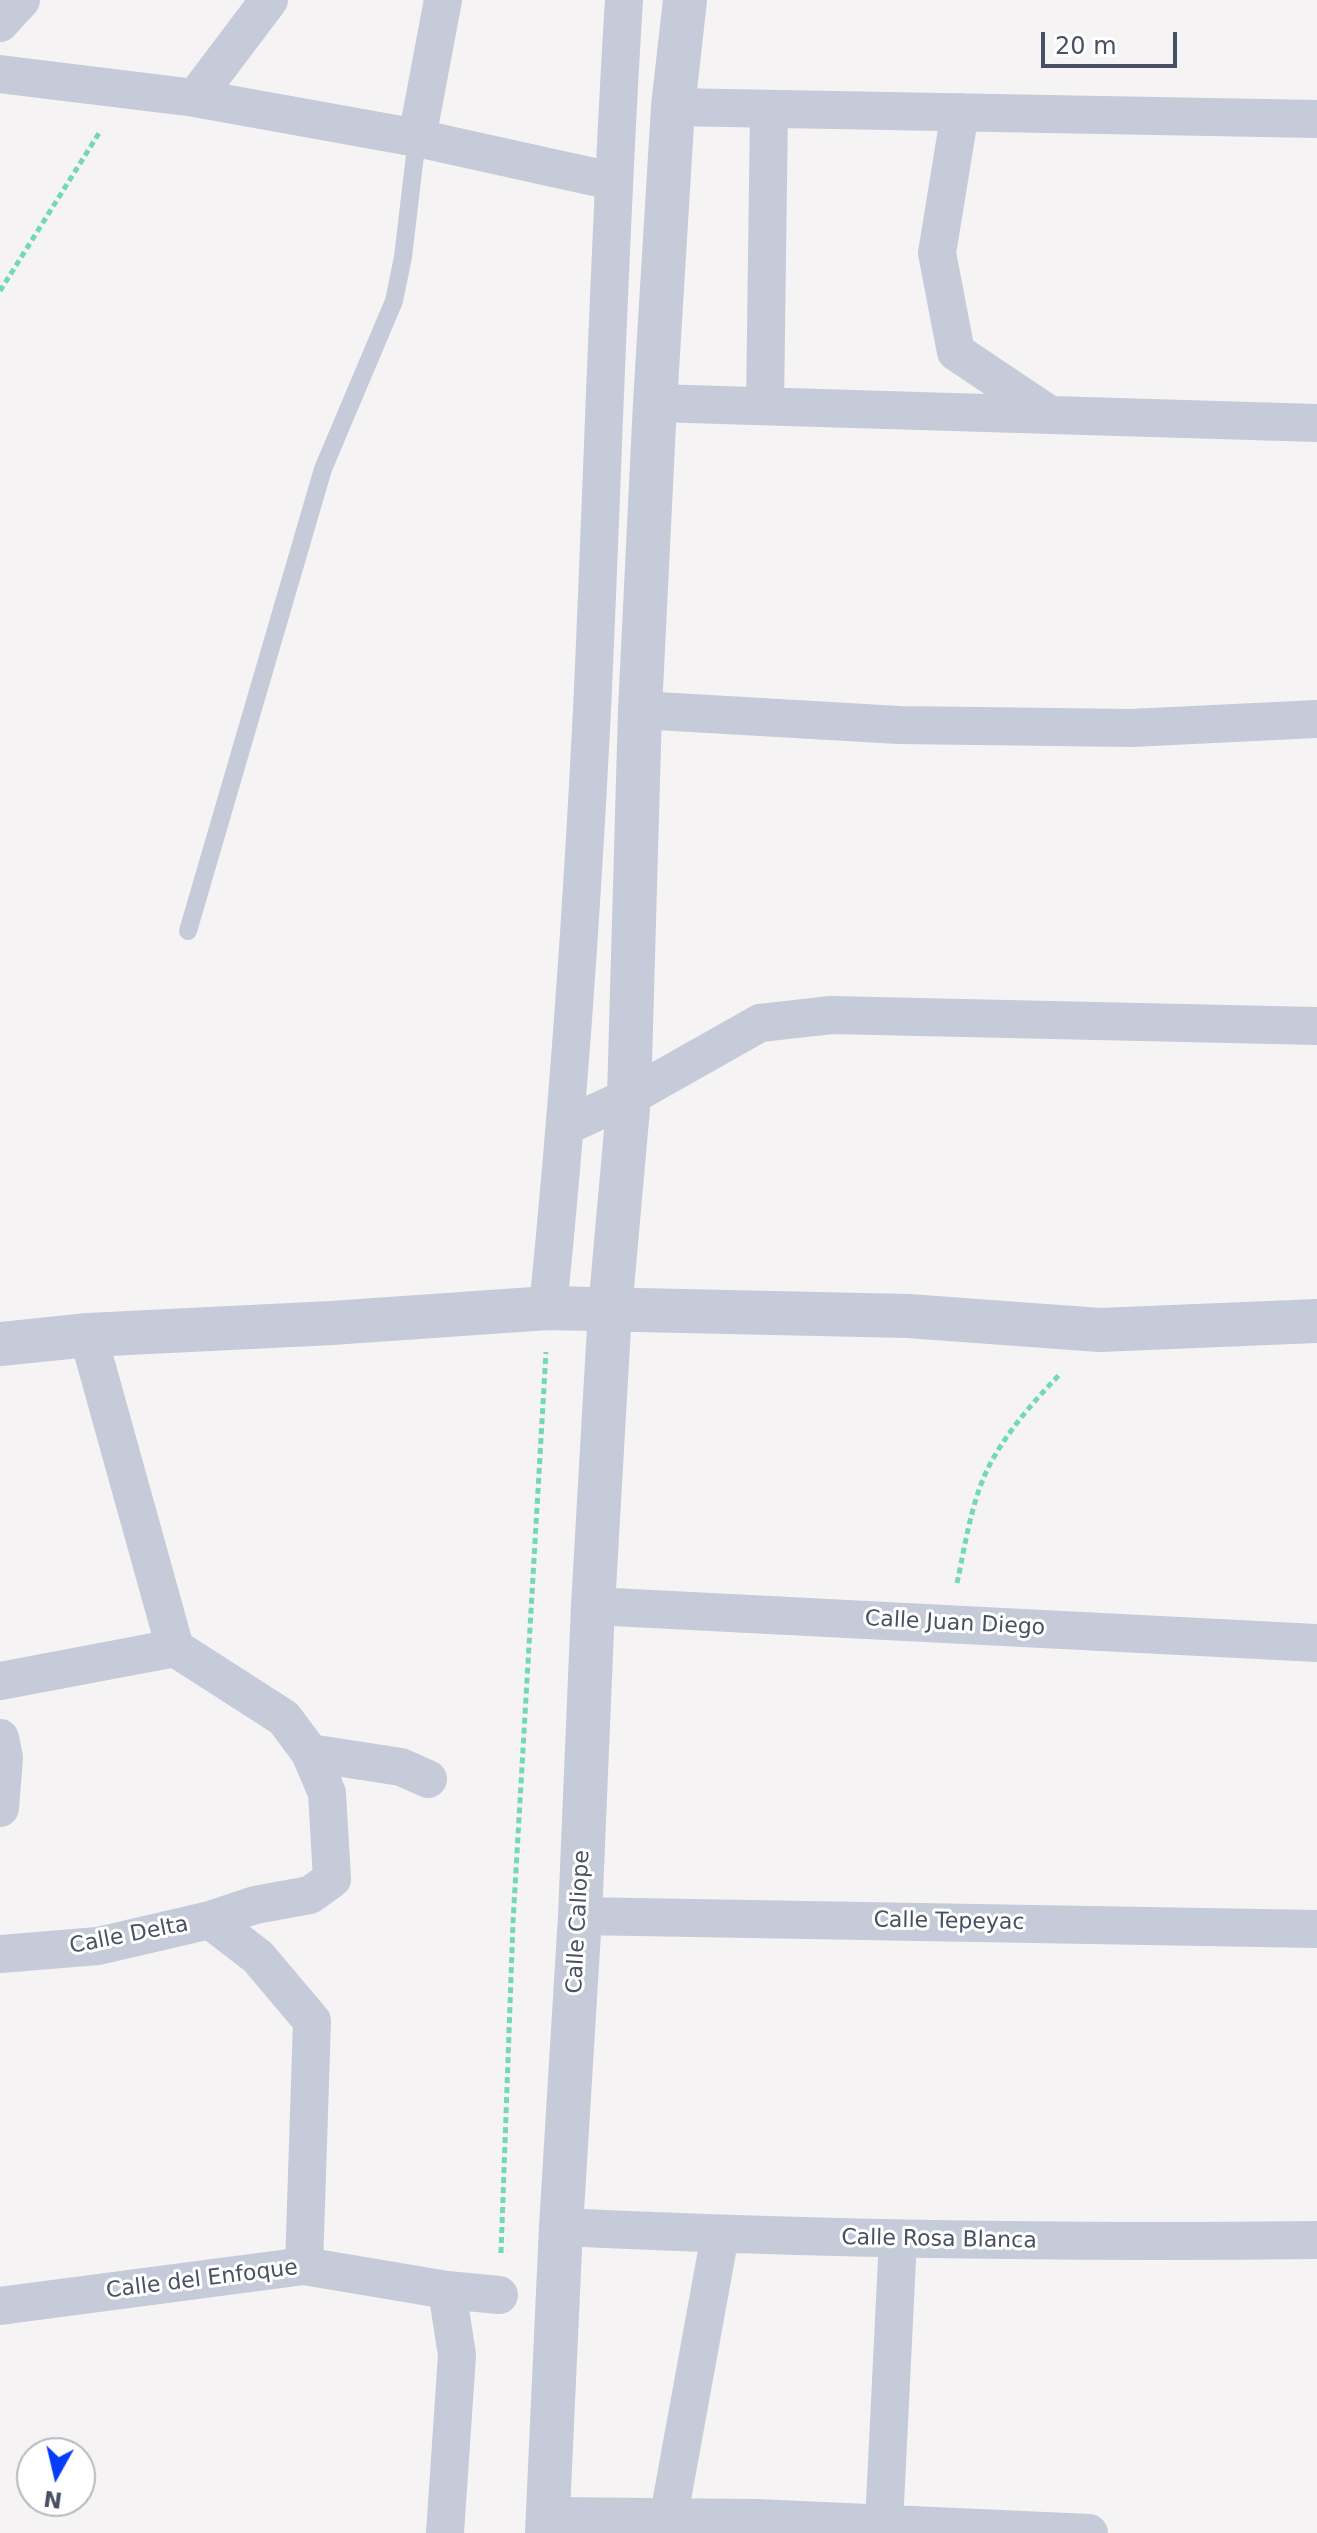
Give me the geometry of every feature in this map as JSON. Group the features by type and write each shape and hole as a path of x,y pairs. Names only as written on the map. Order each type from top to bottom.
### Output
{"street":[{"path":"0,23 21,0"},
{"path":"195,98 269,0"},
{"path":"417,138 443,0"},
{"path":"548,1308 566,1126 592,712 612,181 624,0"},
{"name":"Calle Caliope","path":"548,2524 593,1606 610,1310 629,1097 640,710 655,403 673,107 685,0"},
{"path":"0,74 195,98 417,138 612,181"},
{"path":"673,107 1317,119"},
{"path":"765,406 769,109"},
{"path":"960,112 937,253 956,352 1050,415"},
{"path":"655,403 1317,423"},
{"path":"640,710 899,725 1131,728 1317,719"},
{"path":"566,1126 629,1097 760,1023 831,1015 1317,1026"},
{"path":"0,1344 88,1335 548,1308 908,1316 1100,1330 1317,1321"},
{"path":"88,1335 175,1648 284,1718 310,1753 401,1767 428,1779"},
{"name":"Calle Juan Diego","path":"593,1606 1317,1643"},
{"path":"0,1681 175,1648"},
{"path":"0,1738 4,1758 0,1808"},
{"name":"Calle Delta","path":"0,1954 98,1946 210,1920 255,1905 310,1895 332,1879 327,1793 310,1753"},
{"name":"Calle Tepeyac","path":"580,1916 1317,1929"},
{"path":"210,1920 258,1957 312,2021 304,2266"},
{"name":"Calle Rosa Blanca","path":"561,2227 720,2235 1085,2243 1317,2240"},
{"path":"669,2515 720,2235"},
{"path":"884,2524 898,2239"},
{"name":"Calle del Enfoque","path":"0,2306 304,2266 447,2290 499,2295"},
{"path":"445,2533 457,2355 447,2290"},
{"path":"548,2524 669,2515 1089,2533"}],"lane":[{"path":"188,931 323,469 394,301 403,257 417,138"}],"path":[{"path":"0,291 127,88"},
{"path":"499,2295 513,1922 548,1308"},
{"path":"949,1623 972,1512 992,1459 1027,1409 1100,1330"}]}
